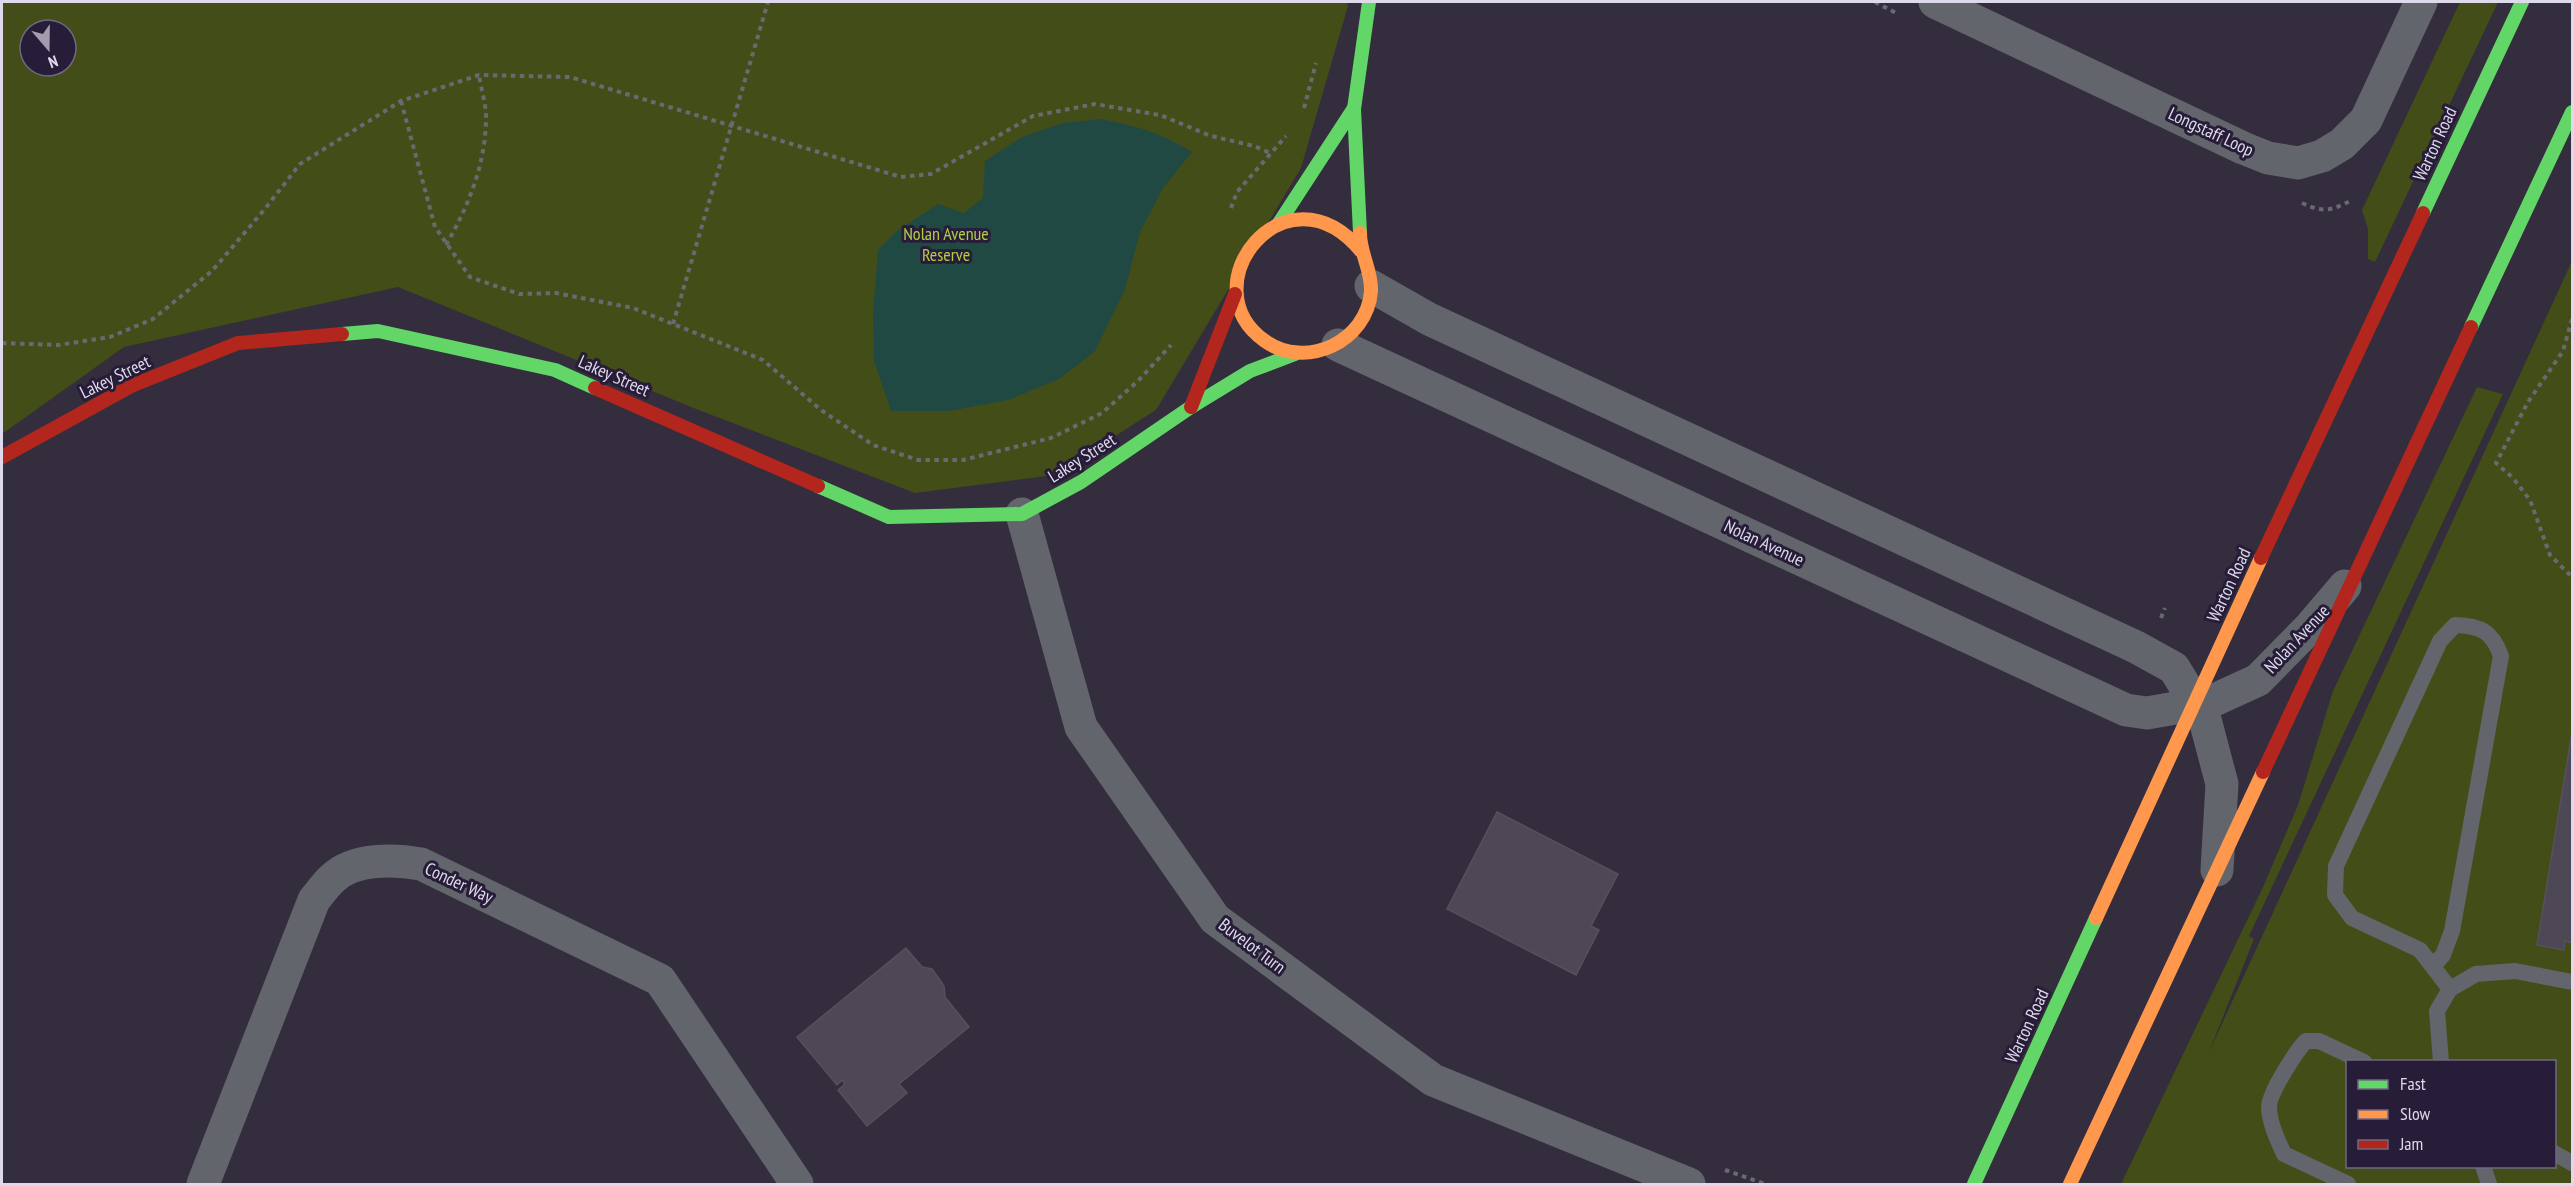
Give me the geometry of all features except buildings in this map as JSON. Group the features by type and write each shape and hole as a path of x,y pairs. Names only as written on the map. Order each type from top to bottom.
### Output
{"main road":[{"name":"Lakey Street","path":"1361,251 1354,108 1369,2"},
{"name":"Warton Road","path":"1974,1185 2243,597 2522,2"},
{"name":"Lakey Street","path":"1279,223 1354,108"},
{"path":"2073,1182 2572,112"},
{"name":"Lakey Street","path":"2,457 131,386 238,343 378,331 555,370 889,517 1022,514 1081,482 1191,407 1250,371 1295,354 1316,353 1338,345 1361,322 1367,309 1371,286 1370,273 1361,251 1345,233 1325,222 1302,218 1279,223 1265,230 1248,246 1235,277 1235,294 1242,316 1250,329 1272,347 1295,354"},
{"name":"Lakey Street","path":"1191,407 1235,294"}],"street":[{"name":"Longstaff Loop","path":"1935,2 2243,148 2268,158 2298,163 2322,156 2342,144 2366,120 2421,2"},
{"path":"1371,286 1429,319 2136,647 2174,668 2203,712 2222,784 2217,871"},
{"name":"Nolan Avenue","path":"1338,345 2126,710 2147,713 2211,702 2258,680 2311,626 2356,573"},
{"name":"Buvelot Turn","path":"1022,514 1081,727 1215,919 1433,1080 1689,1185"},
{"name":"Conder Way","path":"203,1185 314,900 334,876 360,864 393,859 421,864 660,980 797,1185"}],"lane":[{"path":"2433,966 2443,955 2452,931 2501,656 2495,639 2476,626 2455,625 2440,641 2336,866 2335,895 2352,918 2420,950 2450,989"},
{"path":"2441,1060 2437,1011 2450,989 2476,974 2515,971 2572,982"},
{"path":"2348,1185 2284,1154 2274,1130 2269,1105 2295,1052 2306,1041 2319,1041 2360,1060"},
{"path":"2556,1154 2572,1163"},
{"path":"2483,1168 2489,1185"}],"path":[{"path":"673,324 768,2"},
{"path":"1301,119 1317,59"},
{"path":"446,244 465,212 480,168 486,116 479,75"},
{"path":"2,343 59,345 110,338 153,319 212,271 300,164 401,101 479,75 570,77 901,177 931,174 1033,116 1095,104 1160,115 1211,136 1254,146 1269,153"},
{"path":"401,101 435,227 471,277 519,294 556,293 633,308 762,360 821,410 873,445 918,460 963,460 1051,438 1102,413 1138,381 1179,336 1205,342 1214,348"},
{"path":"1228,214 1237,192 1293,128"},
{"path":"2572,319 2563,351 2528,402 2496,463 2513,478 2530,500 2550,555 2572,577"},
{"path":"1720,1169 1765,1185"}],"green space":[{"name":"Nolan Avenue Reserve","path":"2,2 1347,2 1348,6 1301,168 1156,410 1054,475 915,493 696,409 398,287 124,347 2,434"},
{"path":"2460,2 2498,2 2375,262 2368,259 2368,229 2362,210"},
{"path":"2572,261 2572,1184 2121,1184 2263,887 2298,805 2333,691 2477,387 2503,394 2249,936 2254,939 2209,1052"}],"shaded area":[{"path":"1100,119 1148,131 1169,139 1192,152 1163,188 1140,232 1125,289 1095,351 1059,379 1008,400 949,411 891,411 874,361 873,314 878,250 897,231 938,204 964,213 983,198 985,161 1022,137 1063,123"}],"traffic: fast":[{"path":"1360,233 1354,109 1369,2"},
{"path":"2423,213 2522,2"},
{"path":"1279,223 1354,108"},
{"path":"2471,327 2572,112"},
{"path":"342,334 378,331 555,370 595,388"},
{"path":"818,486 889,517 1022,514 1081,482 1191,407 1250,371 1295,354"},
{"path":"1974,1184 2096,918"}],"traffic: slow":[{"path":"1360,233 1370,276 1371,291 1367,309 1359,324 1347,337 1332,346 1298,353 1281,349 1265,341 1244,318 1237,291 1241,265 1256,242 1277,225 1303,219 1332,227 1361,251"},
{"path":"2096,918 2261,558"},
{"path":"2070,1184 2263,772"}],"traffic: jam":[{"path":"2261,558 2423,213"},
{"path":"1191,407 1235,294"},
{"path":"2263,772 2471,327"},
{"path":"2,457 131,386 238,343 342,334"},
{"path":"595,388 818,486"}]}
